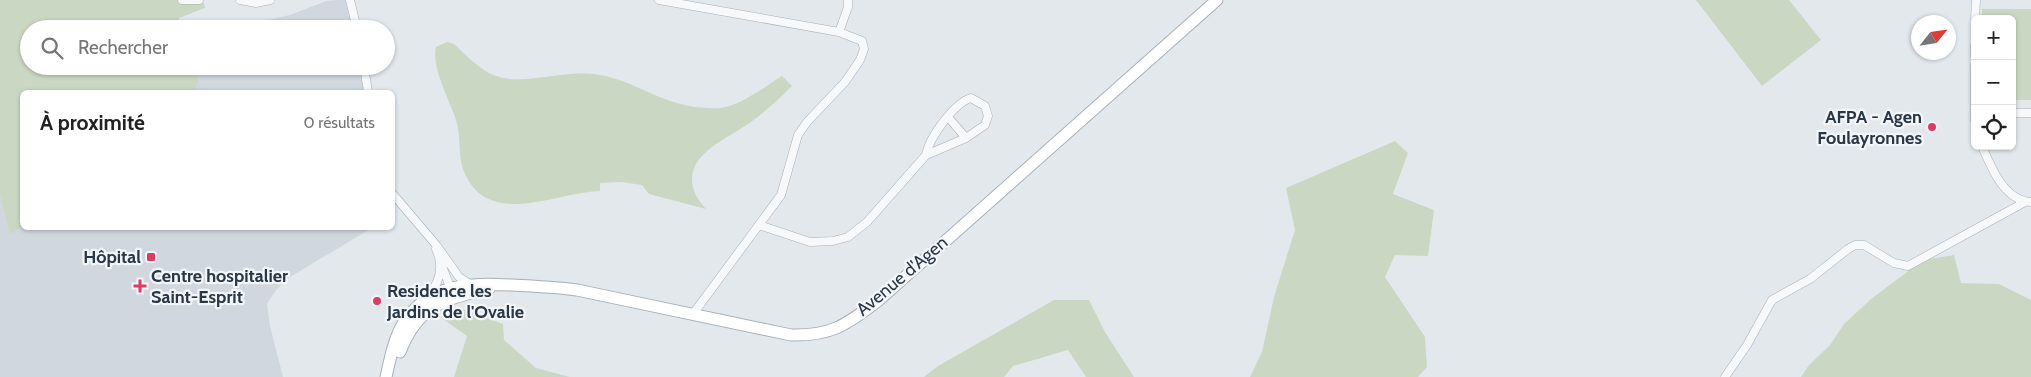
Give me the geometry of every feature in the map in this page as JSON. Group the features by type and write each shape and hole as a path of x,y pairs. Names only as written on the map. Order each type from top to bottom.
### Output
{"main road":[{"name":"Avenue d'Agen","path":"459,289 508,285 577,290 791,335 816,335 834,330 879,300 1217,0"},
{"path":"386,377 400,331 417,307 435,294 459,289"},
{"path":"390,377 404,340 414,324 434,306 459,289"}],"street":[{"path":"182,0 199,0"},
{"path":"240,0 252,3 270,0"},
{"path":"350,0 355,20"},
{"path":"659,0 839,32 862,41 864,49 860,60 845,82 807,122 798,135 781,194 693,314"},
{"path":"839,32 848,7 848,0"},
{"path":"1975,15 1976,0"},
{"path":"365,75 368,90"},
{"path":"759,225 810,242 833,241 848,237 867,222 926,156 966,138 985,125 988,116 985,106 976,100 968,99 948,117 932,138 926,156"},
{"path":"2016,113 2031,113"},
{"path":"948,117 966,138"},
{"path":"1984,150 1990,166 2002,184 2010,193 2028,202"},
{"path":"395,196 421,226 460,277 459,289"},
{"path":"1724,377 1748,345 1772,300 1810,279 1848,249 1864,245 1894,263 1908,266 2028,202"},
{"path":"421,226 433,244 442,266 459,289"},
{"path":"417,307 436,285 442,266"},
{"path":"453,269 459,289"}],"shaded area":[{"path":"346,0 351,20 268,20 290,15 326,1"},
{"path":"55,75 361,75 364,90 59,90"},
{"name":"Centre hospitalier Saint-Esprit","path":"20,187 20,230 369,230 285,280 267,304 270,326 283,377 0,377 0,190"}],"green space":[{"path":"0,0 203,0 205,8 179,18 179,20 20,20 20,75 198,75 198,83 193,90 20,90 20,228 10,234 0,195"},
{"path":"1696,0 1789,0 1821,40 1762,86"},
{"path":"1982,9 2031,9 2031,100 2016,100 2016,15 1982,15"},
{"path":"447,42 454,44 479,67 490,74 507,79 531,79 582,73 594,74 622,81 672,101 700,107 721,108 736,104 782,76 792,86 760,115 717,143 699,160 694,169 692,180 695,193 706,209 649,194 642,185 621,182 600,183 600,191 524,204 505,203 488,199 474,188 463,169 456,120 436,64 436,47"},
{"path":"1395,141 1408,153 1393,194 1434,210 1428,256 1395,255 1385,277 1425,337 1427,367 1418,377 1250,377 1262,352 1274,297 1295,230 1286,188"},
{"path":"1954,255 1961,283 1999,284 2031,300 2031,377 1801,377 1809,365 1830,345 1844,324 1871,299 1907,272 1929,259"},
{"path":"1054,300 1089,300 1105,332 1134,377 1086,377 1068,350 1013,366 1004,377 924,377 938,366"},
{"path":"463,309 503,324 504,340 536,368 570,377 454,377 467,336 440,317"}],"place":[{"name":"AFPA - Agen Foulayronnes","path":"1932,127"},
{"name":"Hôpital","path":"151,257"},
{"name":"Centre hospitalier Saint-Esprit","path":"140,286"},
{"name":"Residence les Jardins de l'Ovalie","path":"377,301"}]}
